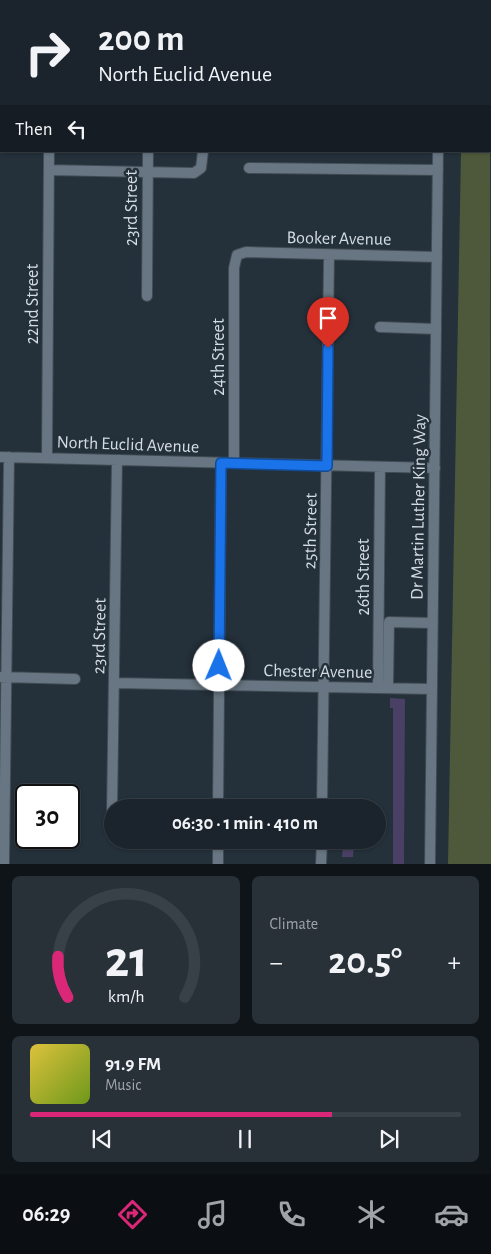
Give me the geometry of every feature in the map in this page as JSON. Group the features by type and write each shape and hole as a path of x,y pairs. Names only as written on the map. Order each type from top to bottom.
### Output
{"street":[{"name":"22nd Street","path":"47,457 49,152"},
{"name":"23rd Street","path":"147,296 148,152"},
{"path":"49,170 194,173 203,164 203,152"},
{"name":"Dr Martin Luther King Way","path":"430,864 438,152"},
{"path":"249,168 438,170"},
{"name":"Booker Avenue","path":"240,253 437,257"},
{"name":"24th Street","path":"234,463 234,268 235,259 240,253"},
{"name":"25th Street","path":"322,799 329,255"},
{"path":"380,327 436,329"},
{"path":"4,864 5,457"},
{"name":"North Euclid Avenue","path":"5,457 434,468"},
{"name":"23rd Street","path":"112,799 117,460"},
{"path":"218,799 221,463"},
{"name":"26th Street","path":"380,467 383,688"},
{"path":"383,688 389,622 432,623"},
{"path":"3,677 75,678"},
{"name":"Chester Avenue","path":"115,683 432,689"},
{"path":"218,849 218,864"},
{"path":"321,864 322,849"}],"green space":[{"path":"461,152 490,152 491,864 448,864"}],"building":[{"path":"390,698 405,699 404,864 393,864 393,708 390,708"},
{"path":"343,849 354,849 353,857 342,857"}],"route":[{"path":"219,666 221,463 327,466 328,348"}]}
